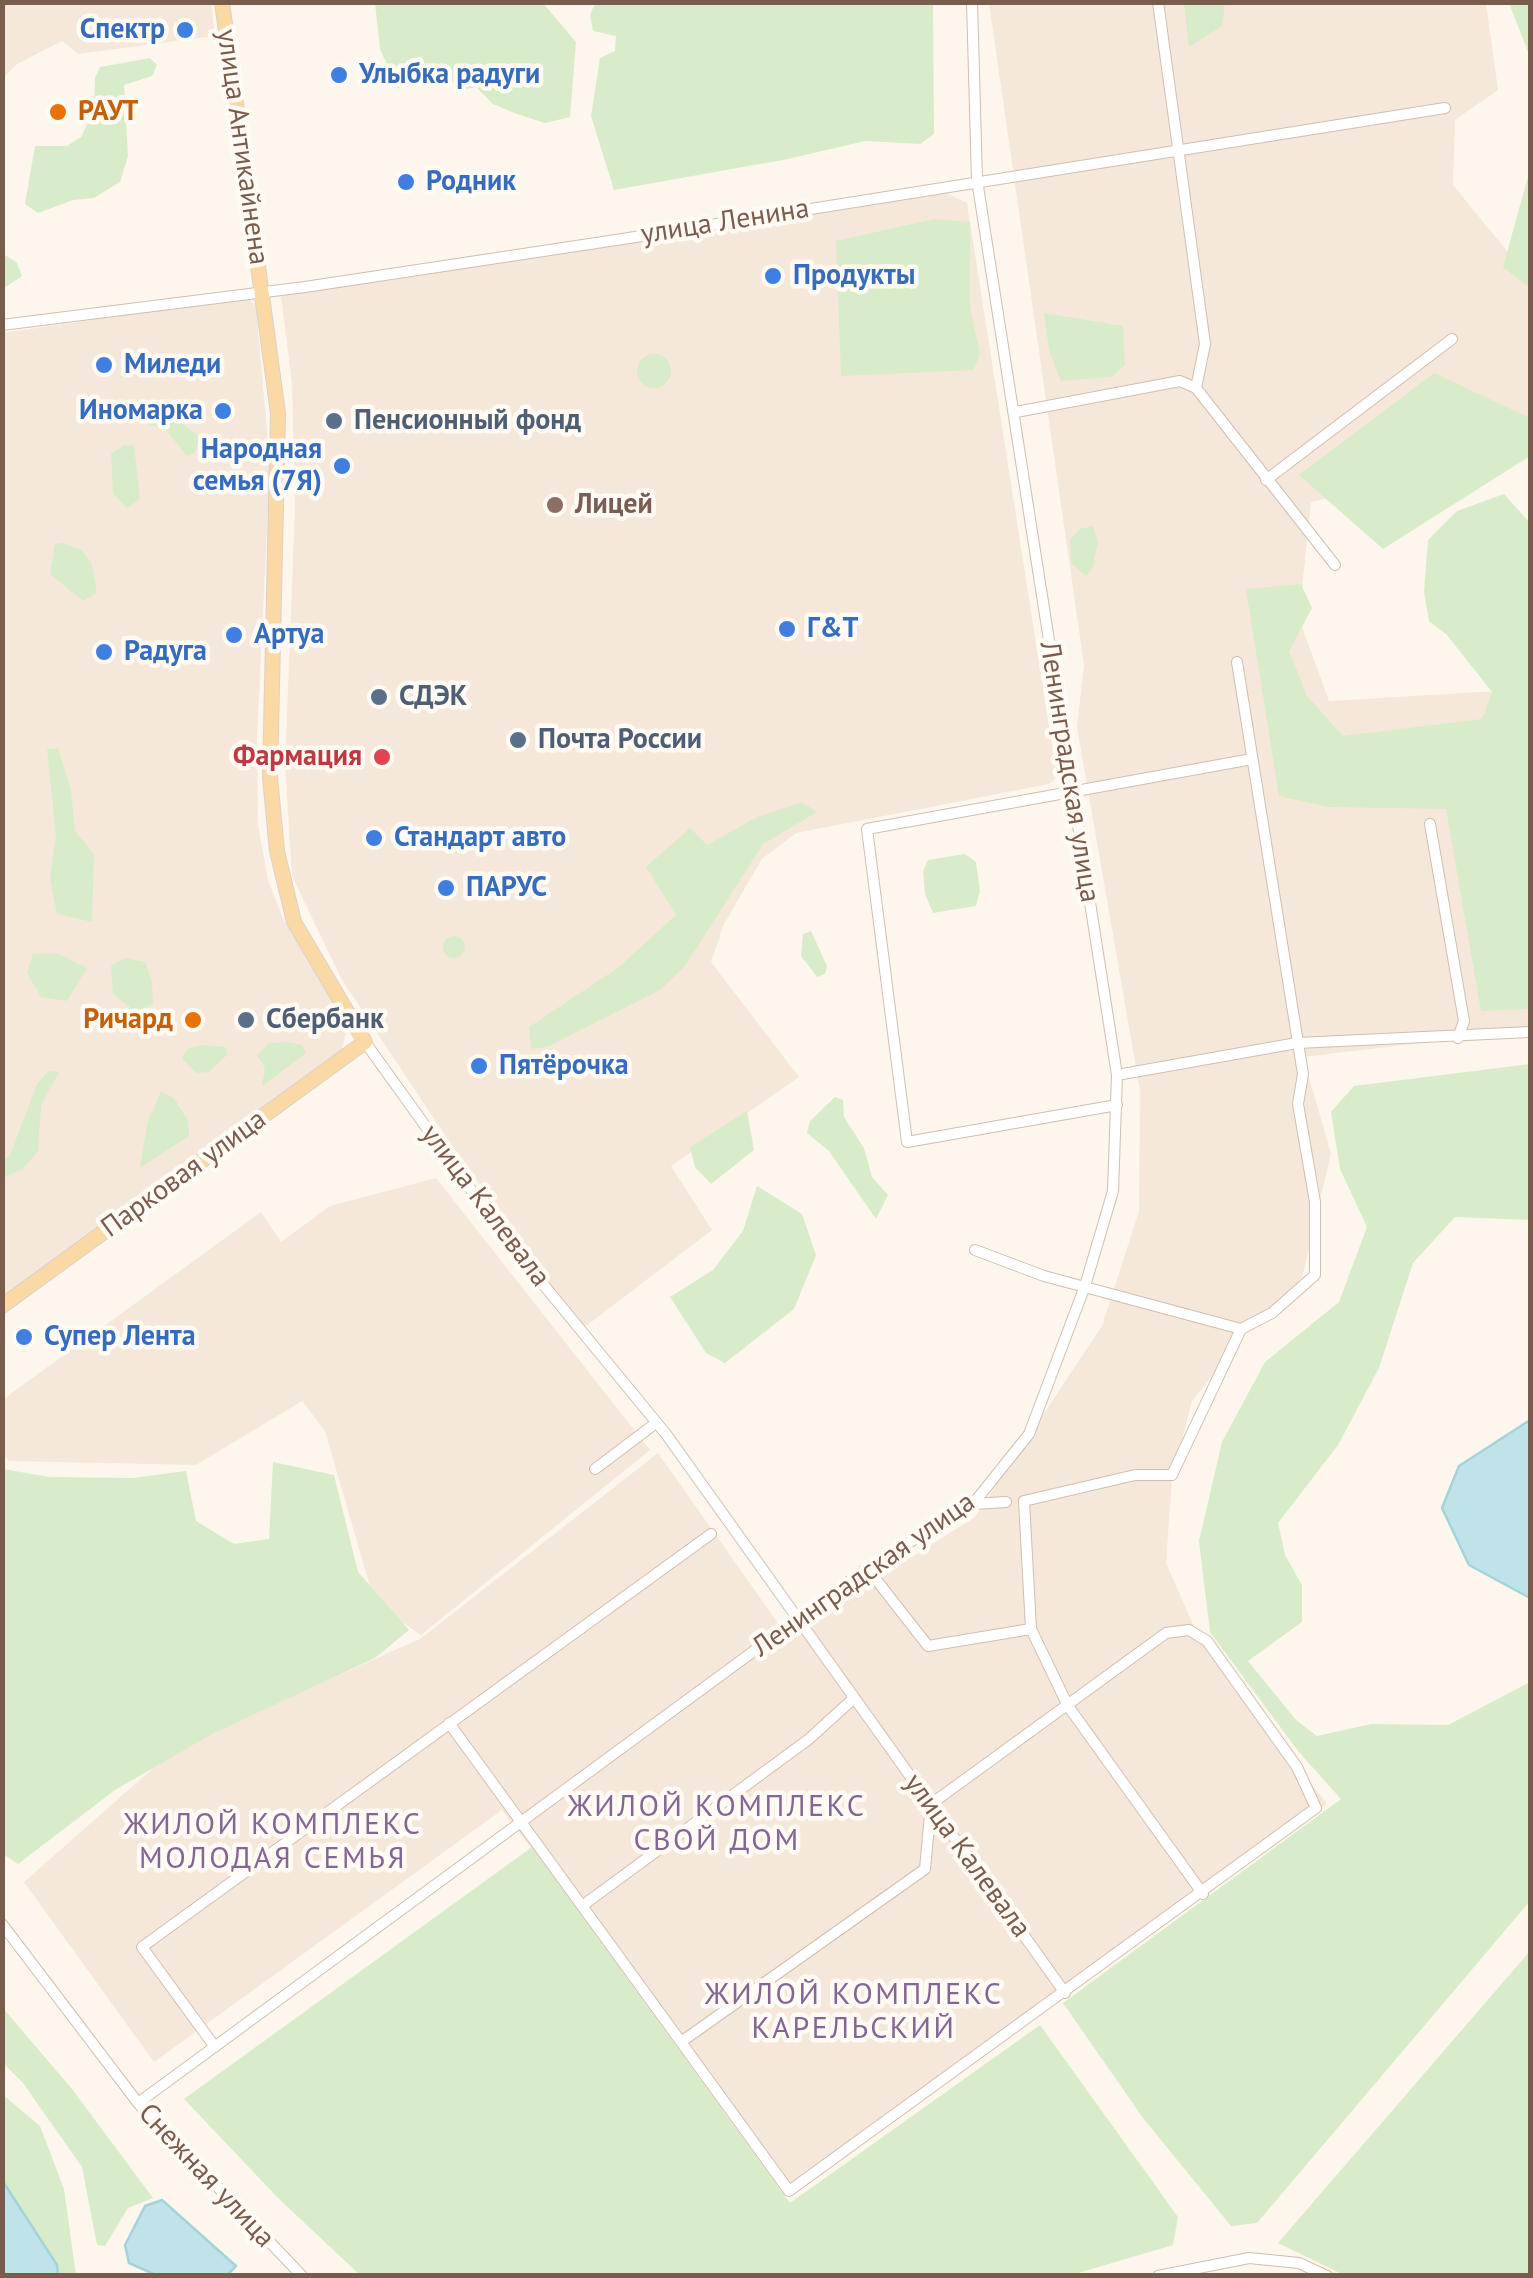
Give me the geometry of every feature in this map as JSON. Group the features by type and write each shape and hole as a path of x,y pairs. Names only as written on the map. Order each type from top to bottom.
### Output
{"main road":[{"name":"улица Антикайнена","path":"222,2 262,291"},
{"name":"улица Калевала","path":"262,291 280,463 270,777 276,850 294,922 365,1042"},
{"name":"Парковая улица","path":"2,1306 365,1042"}],"street":[{"name":"Ленинградская улица","path":"138,2103 867,1568 972,1504 1028,1434 1085,1286 1114,1191 1117,1075 977,180 972,2"},
{"path":"1158,2 1205,344 1196,388"},
{"name":"улица Ленина","path":"2,325 616,240 1445,108"},
{"path":"1266,480 1452,339"},
{"path":"1016,412 1180,382 1196,388 1336,565"},
{"path":"1203,1894 1068,1706 1031,1629 1024,1501 1135,1475 1172,1474 1240,1329 1272,1312 1316,1274 1315,1202 1298,1104 1303,1074 1237,662"},
{"path":"1117,1105 908,1142 867,829 1252,759"},
{"path":"1430,824 1464,1021 1458,1038"},
{"path":"1117,1075 1297,1044 1530,1032"},
{"name":"улица Калевала","path":"365,1042 510,1244 656,1423 1065,1993"},
{"path":"975,1250 1085,1286 1240,1329"},
{"path":"595,1468 656,1423"},
{"path":"972,1504 1006,1502"},
{"path":"215,2047 142,1948 448,1723 711,1534 729,1526"},
{"path":"867,1568 928,1646 1031,1629"},
{"path":"448,1723 789,2191 1203,1894 1316,1808 1298,1767 1218,1657 1190,1630 1166,1633 931,1804 925,1869 681,2042"},
{"path":"582,1906 809,1739 854,1700"},
{"name":"Снежная улица","path":"2,1924 113,2074 302,2276"},
{"path":"1158,2276 1250,2258 1299,2263 1327,2276"}],"shaded area":[{"path":"3,2 211,3 215,36 78,54 62,41 17,64 3,78"},
{"path":"989,3 1486,3 1498,90 1455,120 1453,185 1530,279 1530,453 1311,502 1299,618 1329,701 1530,689 1530,1030 1303,1057 1331,1153 1302,1278 1246,1333 1192,1401 1172,1479 1166,1563 1199,1638 1327,1804 794,2194 502,1810 154,2062 24,1882 177,1747 420,1639 658,1453 787,1636 975,1517 1102,1326 1139,1211 1140,1091 1077,727 1084,665"},
{"path":"946,193 967,203 1057,777 1049,784 796,833 762,859 724,924 711,962 799,1077 671,1166 712,1230 582,1329 448,1140 342,980 292,876 285,765 295,507 292,384 281,296 291,289"},
{"path":"234,299 250,300 256,307 270,465 257,738 258,825 268,880 283,919 347,1026 341,1056 2,1298 2,333"},
{"path":"436,1178 650,1450 421,1635 375,1604 325,1431 302,1401 196,1465 9,1461 3,1454 2,1400 261,1212 281,1242 330,1206"}],"green space":[{"path":"375,3 543,3 576,42 570,117 545,123 517,114 493,104 476,87 466,89 422,69 398,89 380,49"},
{"path":"595,3 933,3 934,134 920,144 865,141 614,190 591,116 600,58 615,51 616,36 593,31 590,15"},
{"path":"1184,3 1225,3 1222,26 1189,47"},
{"path":"1509,3 1530,3 1530,57"},
{"path":"150,58 157,65 152,76 124,85 128,156 120,182 94,198 73,200 38,213 25,204 35,146 67,146 81,137 94,110 95,78 100,67"},
{"path":"1530,169 1530,288 1503,267"},
{"path":"934,219 970,222 970,307 980,355 973,370 841,376 836,241"},
{"path":"5,255 17,263 22,276 3,289"},
{"path":"1044,313 1123,326 1125,365 1112,377 1061,381 1049,350"},
{"path":"654,354 666,359 671,371 666,383 654,388 642,383 637,371 642,359"},
{"path":"1434,373 1530,418 1530,456 1383,549 1299,475"},
{"path":"145,406 157,406 200,438 194,454 187,456 166,430 150,425 140,415"},
{"path":"124,445 134,446 140,499 127,508 113,493 111,454"},
{"path":"1504,494 1530,523 1530,1009 1481,1011 1446,809 1328,807 1279,796 1246,589 1301,584 1312,608 1289,651 1307,696 1343,736 1482,719 1492,692 1447,635 1429,621 1424,592 1428,540 1457,511"},
{"path":"1093,526 1098,541 1093,567 1086,576 1071,563 1070,540 1079,529"},
{"path":"55,544 82,550 92,564 97,593 83,601 50,574"},
{"path":"58,748 71,790 75,831 94,854 92,922 57,914 50,878 56,835 47,749"},
{"path":"802,802 817,812 763,844 685,966 660,990 547,1047 531,1049 529,1027 619,967 676,915 646,867 690,828 707,845 757,817"},
{"path":"965,854 976,862 980,891 976,906 933,913 925,894 923,871 928,860"},
{"path":"811,931 827,966 825,974 817,977 801,956 803,934"},
{"path":"450,936 458,936 465,947 458,958 450,958 443,951 443,943"},
{"path":"33,954 59,954 87,968 67,1001 41,997 27,973"},
{"path":"125,958 145,962 152,982 153,1004 136,1012 113,994 111,966"},
{"path":"269,1043 302,1045 306,1053 262,1086 265,1068 257,1055"},
{"path":"203,1045 225,1047 228,1054 209,1072 196,1073 182,1058 187,1049"},
{"path":"1530,1064 1530,1220 1455,1217 1413,1263 1379,1368 1338,1445 1278,1523 1285,1555 1302,1585 1302,1622 1248,1661 1296,1720 1317,1736 1371,1724 1448,1725 1530,1682 1530,1901 1257,2223 1231,2226 1143,2118 1063,2003 1341,1799 1298,1751 1210,1632 1199,1541 1222,1442 1265,1362 1339,1302 1367,1227 1340,1169 1331,1112 1354,1086"},
{"path":"48,1071 59,1072 41,1105 38,1151 24,1168 3,1178 3,1161 10,1155 37,1084"},
{"path":"161,1091 174,1098 188,1121 189,1136 140,1168 147,1124"},
{"path":"835,1097 843,1100 844,1117 864,1148 872,1177 888,1195 876,1219 829,1151 807,1133 810,1121"},
{"path":"747,1111 754,1150 711,1184 695,1167 690,1147"},
{"path":"757,1186 802,1214 816,1255 794,1309 725,1363 706,1353 670,1297 713,1270 743,1231"},
{"path":"273,1462 334,1475 358,1572 409,1630 375,1658 212,1734 115,1790 18,1864 3,1854 3,1469 49,1477 133,1478 186,1471 196,1521 234,1544 269,1539"},
{"path":"532,1847 790,2203 1040,2025 1178,2217 1173,2245 1068,2276 360,2275 279,2199 184,2099"},
{"path":"1530,1951 1528,2275 1344,2275 1278,2243"},
{"path":"2,2007 72,2089 153,2198 128,2208 105,2246 97,2245 82,2167 23,2083 3,2063"},
{"path":"2,2094 40,2126 64,2189 76,2275 58,2275 57,2265 3,2180"}],"water":[{"path":"1530,1420 1530,1598 1469,1565 1442,1508 1459,1466"},
{"path":"2,2180 57,2265 58,2275 3,2275"},
{"path":"162,2200 236,2266 227,2275 156,2275 129,2263 125,2245 145,2206"}],"place":[{"name":"Спектр","path":"185,30"},
{"name":"Улыбка радуги","path":"339,75"},
{"name":"РАУТ","path":"58,112"},
{"name":"Родник","path":"406,182"},
{"name":"Продукты","path":"773,276"},
{"name":"Миледи","path":"104,365"},
{"name":"Иномарка","path":"223,411"},
{"name":"Пенсионный фонд","path":"334,421"},
{"name":"Народная семья (7Я)","path":"342,466"},
{"name":"Лицей","path":"555,505"},
{"name":"Г&Т","path":"787,629"},
{"name":"Артуа","path":"234,635"},
{"name":"Радуга","path":"104,652"},
{"name":"СДЭК","path":"379,697"},
{"name":"Почта России","path":"518,740"},
{"name":"Фармация","path":"382,757"},
{"name":"Стандарт авто","path":"374,838"},
{"name":"ПАРУС","path":"446,888"},
{"name":"Ричард","path":"193,1020"},
{"name":"Сбербанк","path":"246,1020"},
{"name":"Пятёрочка","path":"479,1066"},
{"name":"Супер Лента","path":"24,1337"}],"district":[{"name":"ЖИЛОЙ КОМПЛЕКС СВОЙ ДОМ","path":"717,1824"},
{"name":"ЖИЛОЙ КОМПЛЕКС МОЛОДАЯ СЕМЬЯ","path":"273,1842"},
{"name":"ЖИЛОЙ КОМПЛЕКС КАРЕЛЬСКИЙ","path":"854,2012"}]}
